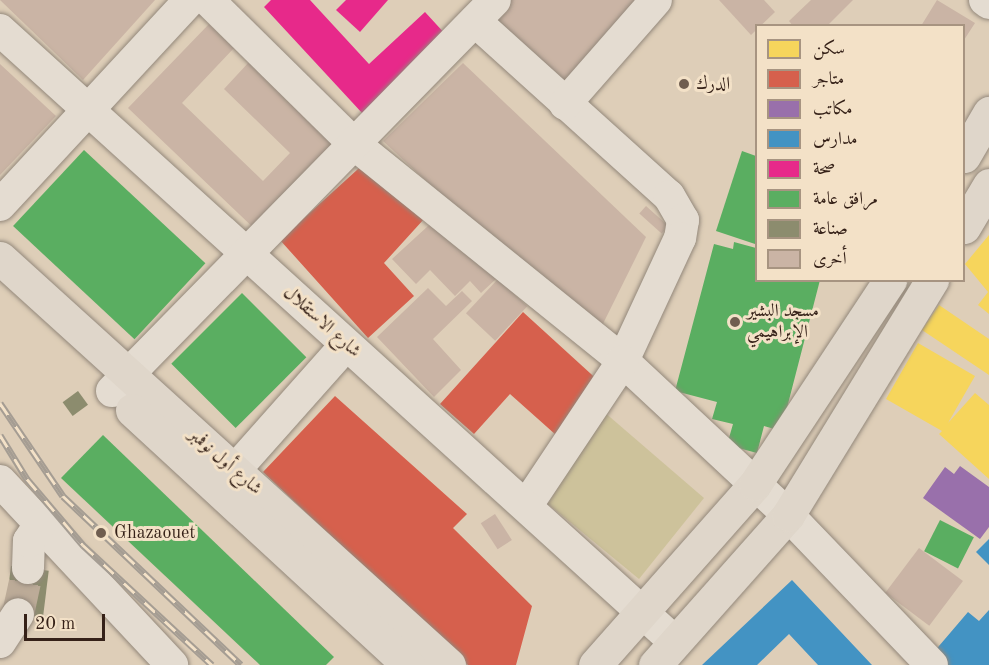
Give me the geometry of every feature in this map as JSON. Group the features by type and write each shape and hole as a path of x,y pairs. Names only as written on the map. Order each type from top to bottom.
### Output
{"main road":[{"path":"965,153 989,112"},
{"path":"965,224 989,185"},
{"name":"شارع أول نوفمبر","path":"0,258 119,383 408,665"},
{"path":"595,665 644,613 755,484 889,282"},
{"path":"665,654 788,515 931,282"},
{"name":"شارع أول نوفمبر","path":"0,285 119,383 235,470 449,665"}],"street":[{"path":"0,205 88,113 190,0"},
{"path":"208,0 353,143 623,361 788,515 932,665"},
{"path":"565,104 656,0"},
{"path":"119,383 249,256 353,143 485,11 565,104 669,196 683,220 680,238 623,361 527,505"},
{"name":"شارع الاستقلال","path":"0,30 88,113 527,505 644,613 665,654"},
{"path":"235,470 346,345"},
{"path":"0,481 172,665"},
{"path":"28,568 29,541 40,524"},
{"path":"0,642 18,614"}],"shaded area":[{"path":"603,411 704,498 639,579 548,504"}],"building: سكن":[{"path":"989,235 989,314 978,305 988,292 965,264"},
{"path":"939,305 989,339 989,375 922,330"},
{"path":"918,343 975,376 948,423 975,393 989,405 989,479 939,434 942,431 886,399"}],"building: متاجر":[{"path":"369,159 424,219 384,263 414,296 368,338 280,240"},
{"path":"523,312 602,384 556,435 510,394 474,434 440,404"},
{"path":"335,396 467,514 453,528 532,606 516,665 468,665 263,472"}],"building: مكاتب":[{"path":"960,466 989,487 989,527 980,539 923,498 945,467 954,474"}],"building: مدارس":[{"path":"989,539 989,565 976,552"},
{"path":"792,580 872,665 818,665 789,634 757,665 702,665"},
{"path":"989,610 989,665 946,665 933,653 968,612 979,621"}],"building: صحة":[{"path":"271,0 310,0 369,64 425,12 447,36 363,114 264,7"},
{"path":"346,0 388,0 360,32 336,10"}],"building: مرافق عامة":[{"path":"84,150 205,263 134,339 13,226"},
{"path":"742,151 755,156 755,244 716,231"},
{"name":"مسجد البشير الإبراهيمي","path":"734,242 755,248 755,282 819,282 781,431 764,426 757,453 727,445 733,424 712,419 717,402 675,391 714,244 733,249"},
{"path":"242,293 306,357 236,428 171,364"},
{"path":"103,435 334,657 326,665 260,665 61,478"},
{"path":"940,520 974,537 958,568 924,551"}],"building: صناعة":[{"path":"78,391 88,405 73,416 63,402"},
{"path":"11,566 49,571 43,617 5,613"}],"building: أخرى":[{"path":"0,0 155,0 83,80"},
{"path":"499,0 649,0 568,94 485,15"},
{"path":"719,0 764,0 775,12 762,24 755,24 755,31 751,35"},
{"path":"811,0 853,0 829,24 791,24 789,21"},
{"path":"937,0 975,23 965,38 965,24 922,24"},
{"path":"209,24 234,48 182,103 263,181 290,153 224,89 249,62 340,150 260,234 128,108"},
{"path":"463,63 646,237 596,338 383,141"},
{"path":"0,64 56,116 0,175"},
{"path":"646,206 668,226 662,234 639,213"},
{"path":"440,215 498,277 481,293 470,281 455,296 430,270 416,284 392,259"},
{"path":"498,279 527,306 495,341 466,313"},
{"path":"428,288 446,306 462,291 472,301 433,339 461,370 434,397 377,337"},
{"path":"495,514 512,540 498,549 481,523"},
{"path":"919,548 963,581 929,626 885,593"}],"tunnel":[{"path":"18,614 28,568"}],"railway":[{"path":"0,403 63,496 241,665"},
{"path":"0,435 27,479 83,545 212,665"}],"place":[{"name":"الدرك","path":"684,84"},
{"name":"مسجد البشير الإبراهيمي","path":"735,322"},
{"name":"Ghazaouet","path":"101,533"}]}
